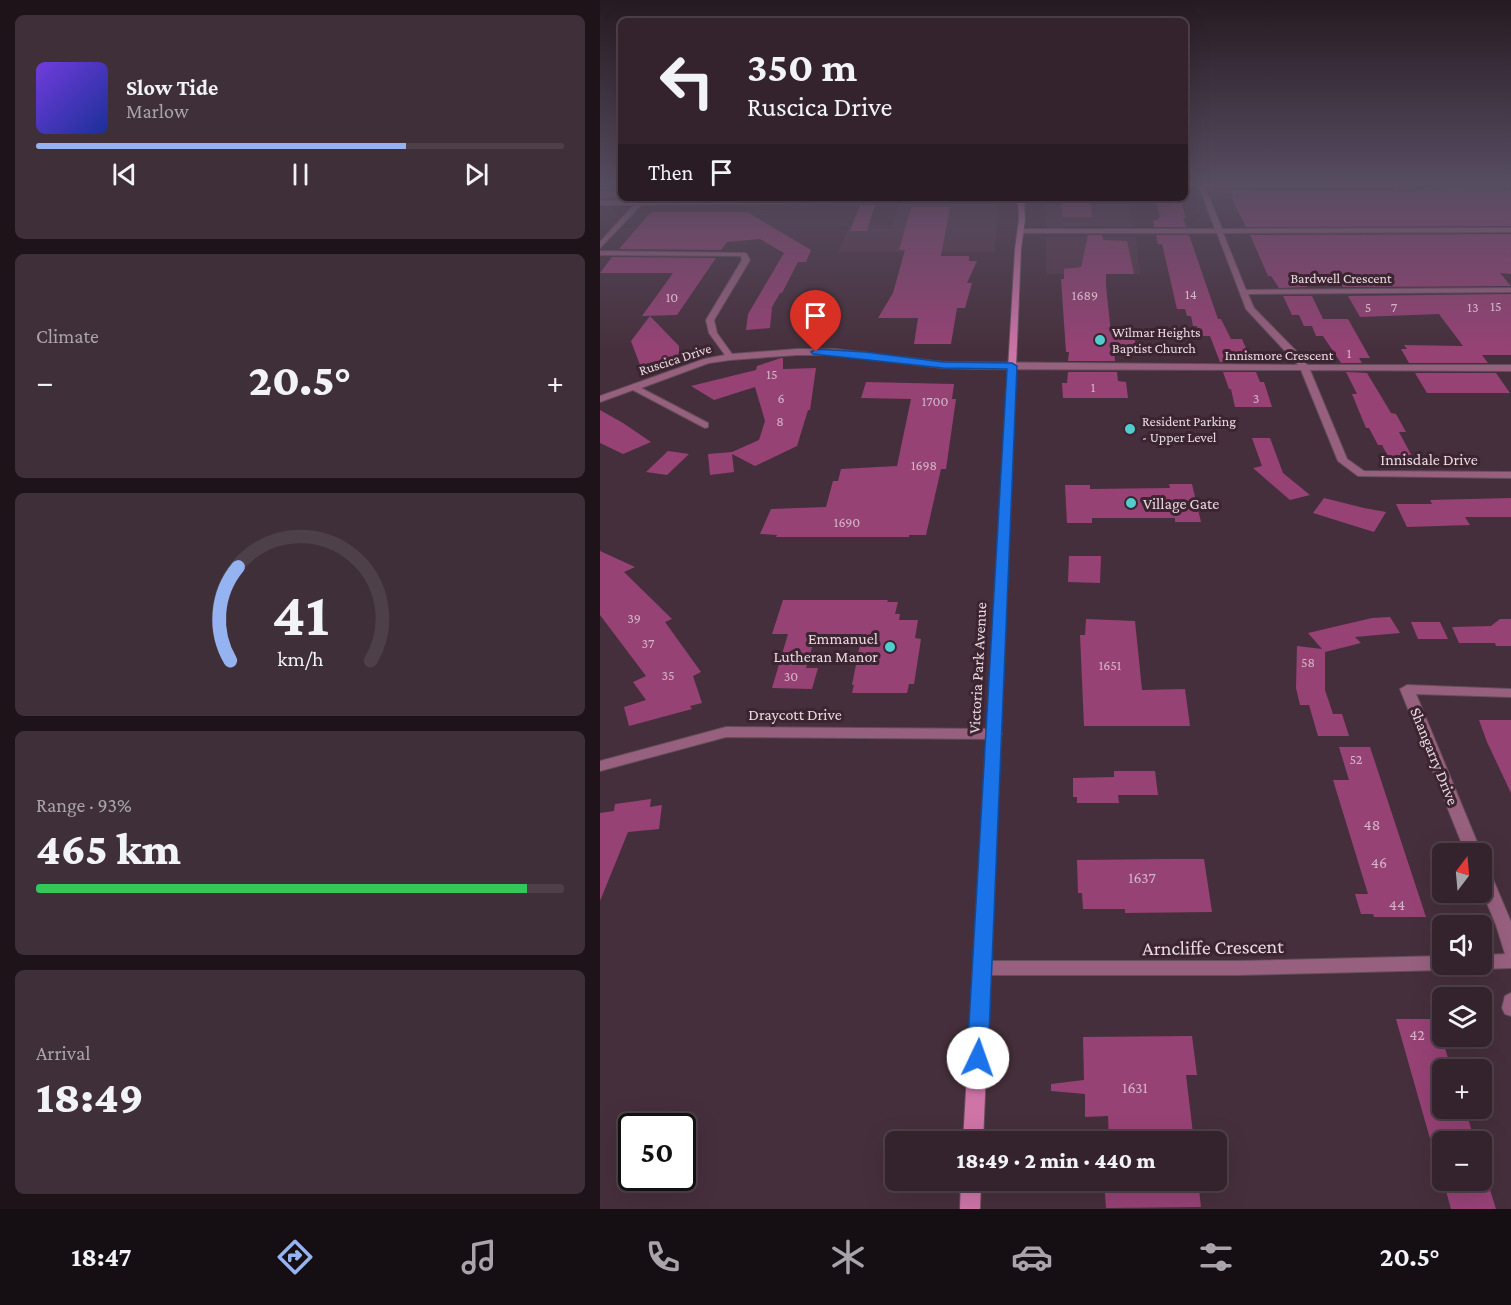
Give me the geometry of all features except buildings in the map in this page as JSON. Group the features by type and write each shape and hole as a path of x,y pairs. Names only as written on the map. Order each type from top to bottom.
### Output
{"main road":[{"name":"Victoria Park Avenue","path":"974,1131 1020,240"},
{"path":"970,1209 971,1191"}],"street":[{"name":"Innisdale Drive","path":"1223,240 1251,309 1287,345 1305,369 1343,461 1362,474 1511,474"},
{"path":"600,253 744,254 746,260 710,320 713,333 730,357"},
{"name":"Bardwell Crescent","path":"1243,292 1511,290"},
{"name":"Ruscica Drive","path":"600,399 707,361 730,357 797,352 836,352 943,365 1012,366"},
{"name":"Innismore Crescent","path":"1012,366 1305,369 1511,368"},
{"path":"633,387 705,425"},
{"name":"Shangarry Drive","path":"1470,843 1407,689 1511,693"},
{"name":"Draycott Drive","path":"600,766 726,732 994,734"},
{"path":"1492,896 1511,950"},
{"path":"1492,962 1511,961"},
{"name":"Arncliffe Crescent","path":"983,968 1237,968 1432,963"},
{"path":"1511,1001 1511,1008"}],"shaded area":[{"path":"843,240 995,240 994,252 838,252"},
{"path":"1046,240 1136,240 1140,274 1046,274"}],"place":[{"name":"Wilmar Heights Baptist Church","path":"1100,340"},
{"name":"Resident Parking - Upper Level","path":"1130,429"},
{"name":"Village Gate","path":"1131,503"},
{"name":"Emmanuel Lutheran Manor","path":"890,647"}],"route":[{"path":"816,352 836,352 943,365 1012,366 992,812 978,1058"}]}
